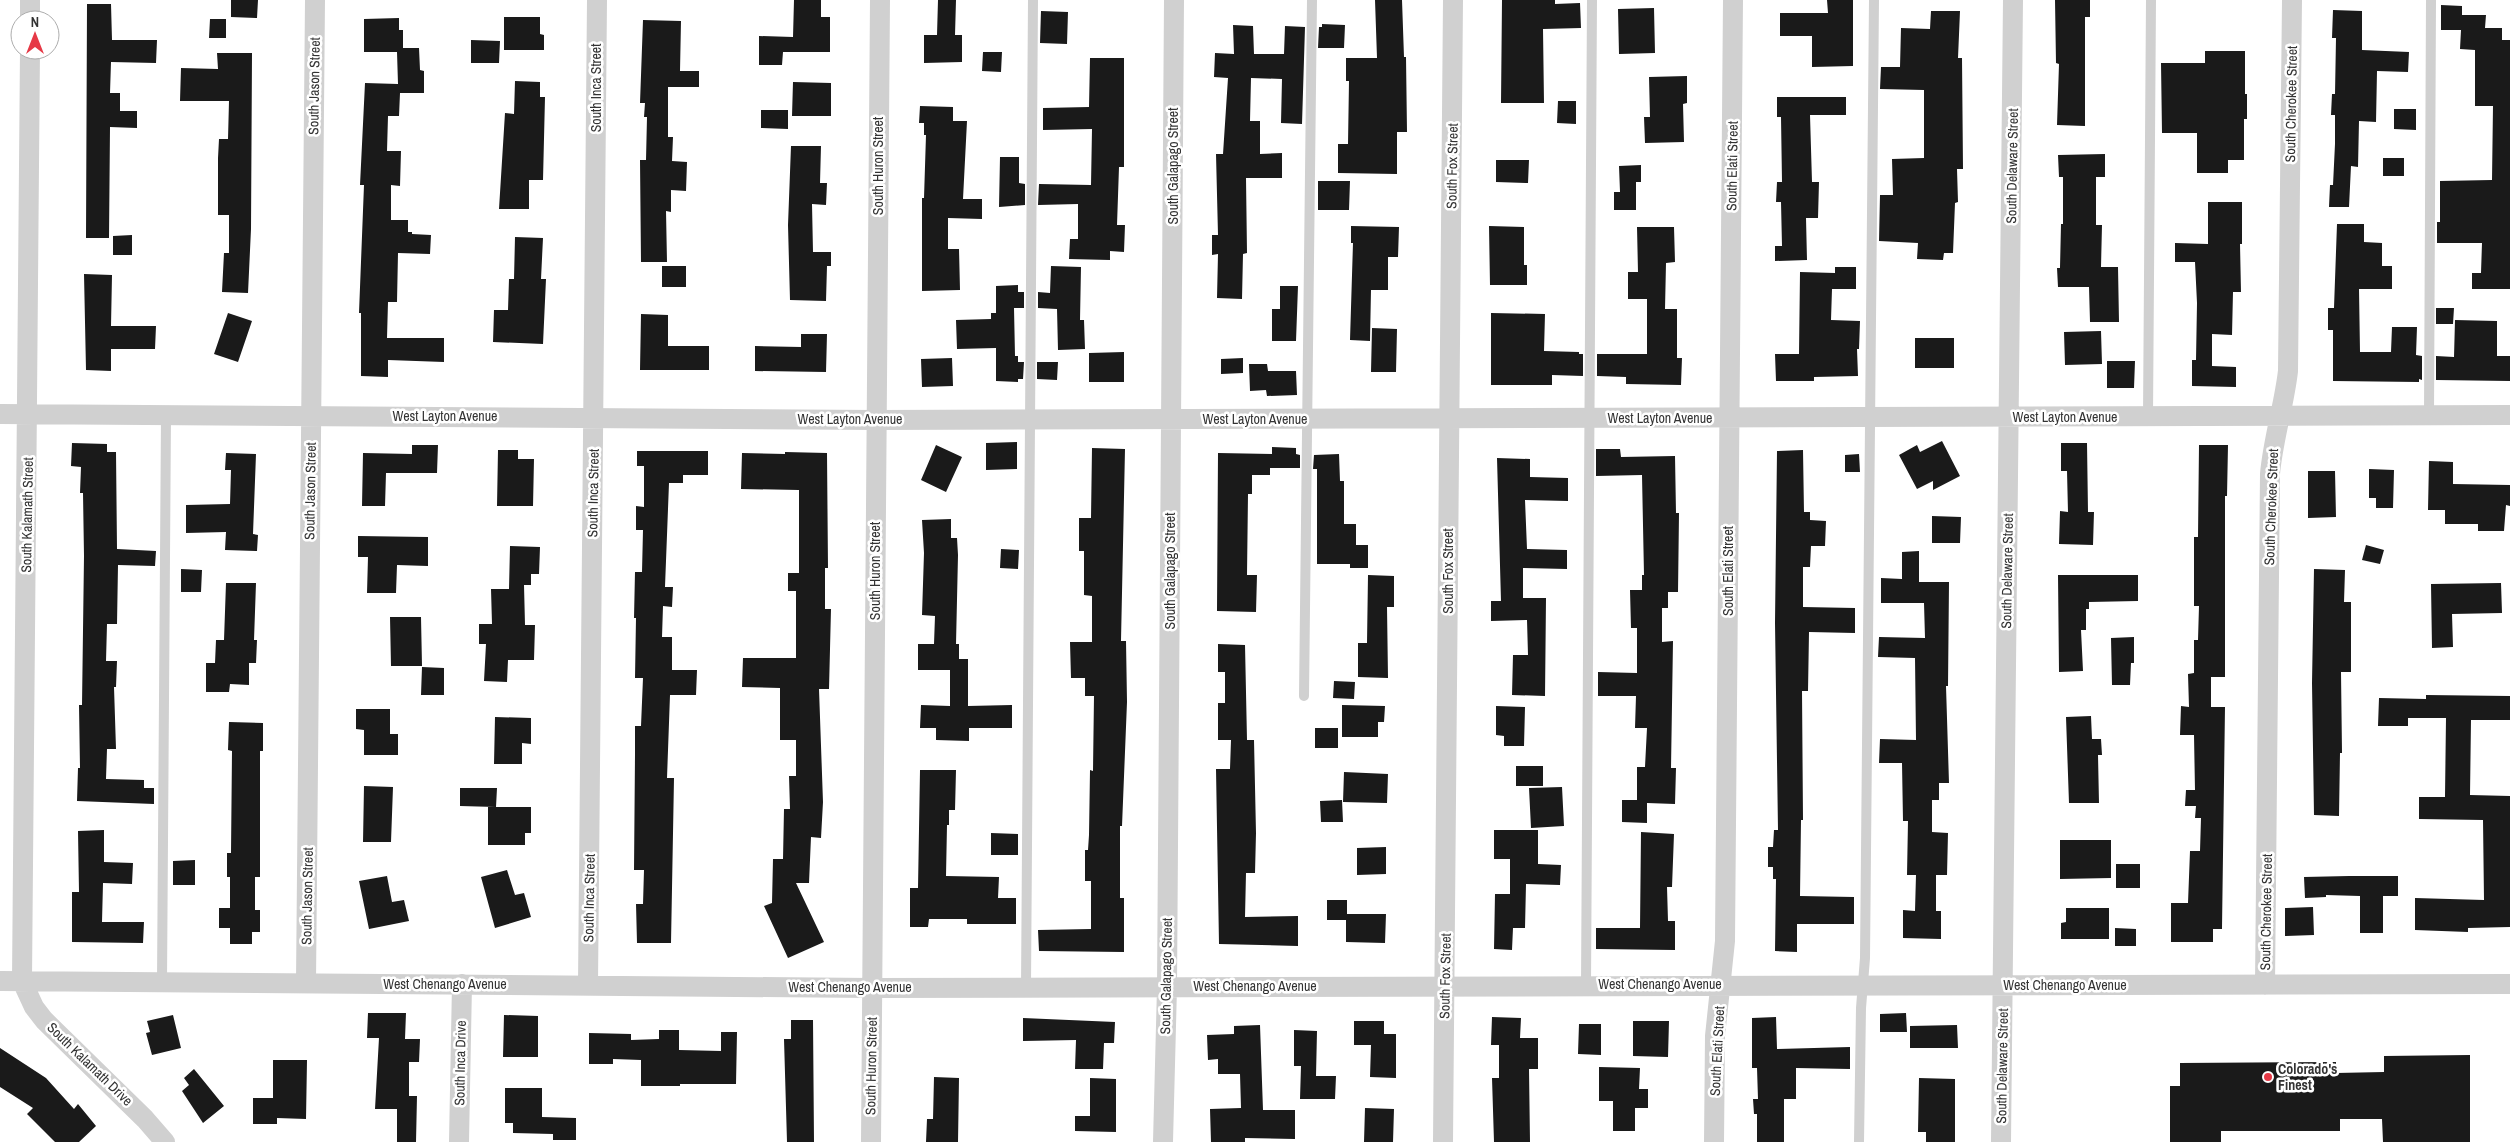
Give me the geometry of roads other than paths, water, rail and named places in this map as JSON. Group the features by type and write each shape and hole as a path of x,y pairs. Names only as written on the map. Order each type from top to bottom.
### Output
{"street":[{"name":"South Jason Street","path":"306,983 315,0"},
{"name":"South Inca Street","path":"588,985 597,0"},
{"name":"South Huron Street","path":"870,1142 880,0"},
{"name":"South Galapago Street","path":"1163,1142 1167,987 1174,0"},
{"name":"South Fox Street","path":"1443,1142 1453,0"},
{"name":"South Elati Street","path":"1714,1142 1715,1036 1725,941 1733,0"},
{"name":"South Delaware Street","path":"2001,1142 2013,0"},
{"name":"South Cherokee Street","path":"2265,985 2270,474 2272,446 2286,391 2288,371 2292,0"},
{"name":"South Kalamath Street","path":"22,981 30,60"},
{"name":"West Layton Avenue","path":"0,414 594,416 876,420 2510,415"},
{"name":"West Chenango Avenue","path":"0,981 872,988 1721,984 2510,984"},
{"name":"South Kalamath Drive","path":"22,981 34,1007 44,1020 145,1118 165,1142"},
{"name":"South Inca Drive","path":"459,1142 462,984"}],"lane":[{"path":"1026,987 1033,0"},
{"path":"1304,696 1312,0"},
{"path":"1586,985 1592,0"},
{"path":"1859,1142 1862,984 1865,958 1874,0"},
{"path":"2148,416 2151,0"},
{"path":"2429,415 2430,0"},
{"path":"162,982 166,415"}],"place":[{"name":"Colorado's Finest","path":"2268,1077"}]}
